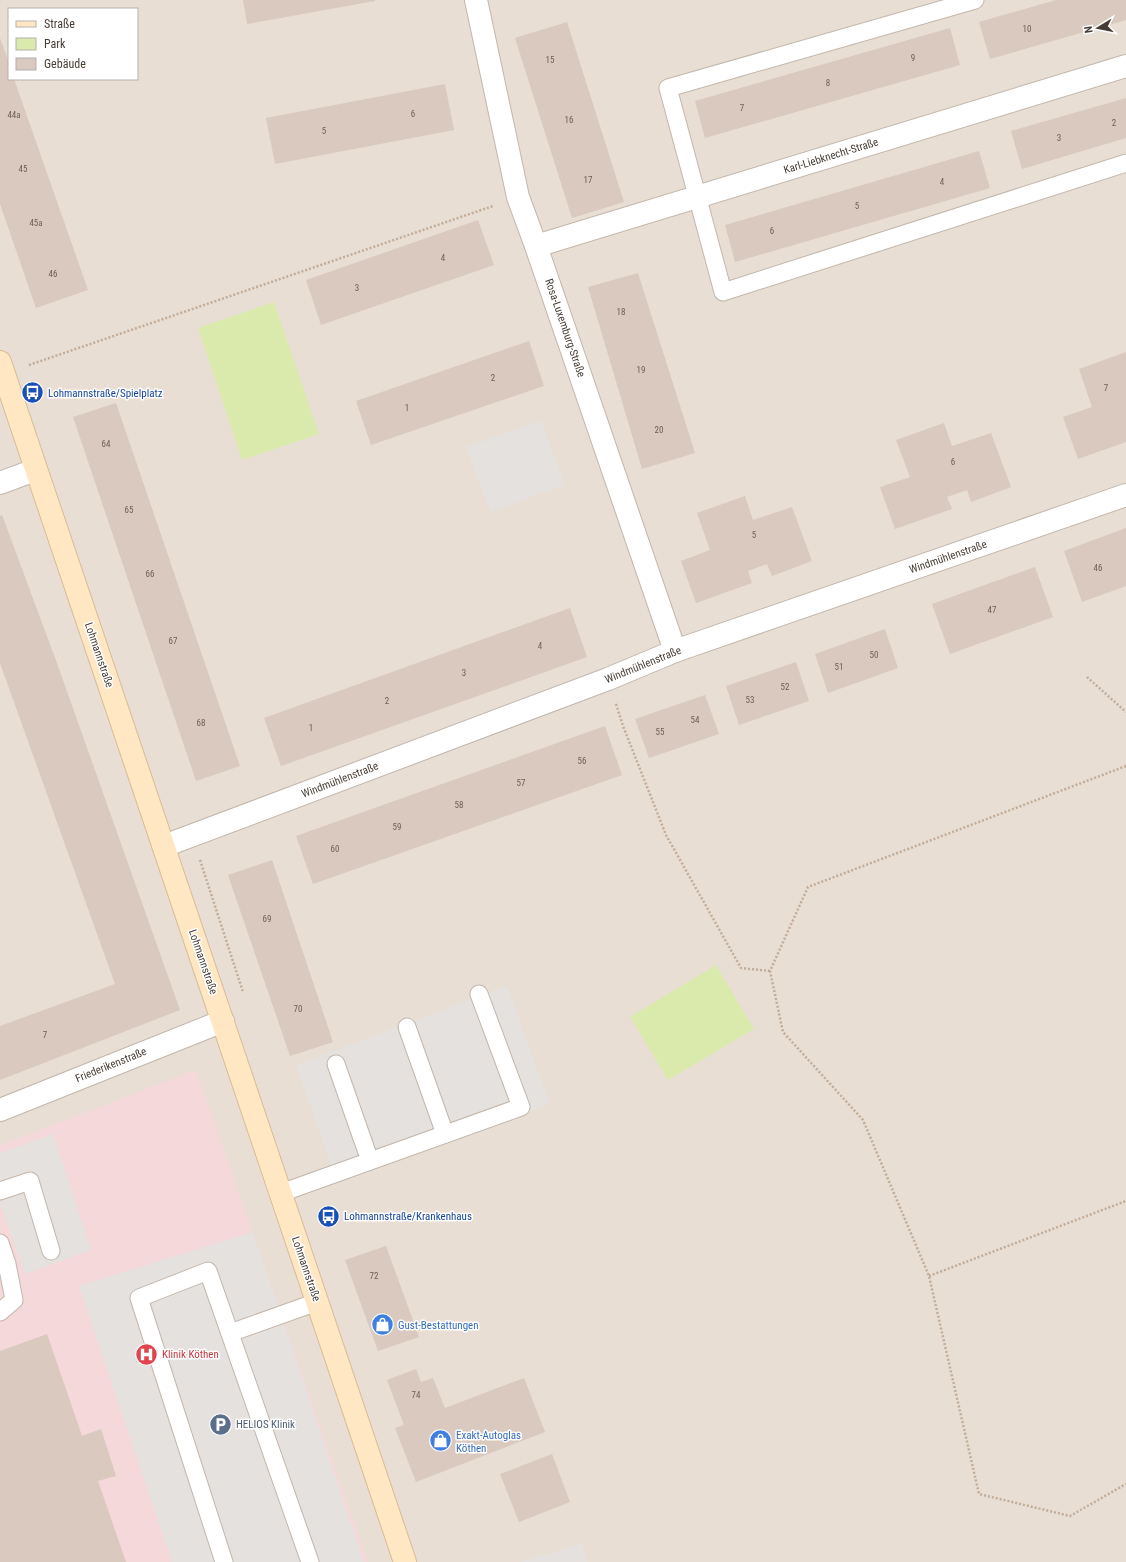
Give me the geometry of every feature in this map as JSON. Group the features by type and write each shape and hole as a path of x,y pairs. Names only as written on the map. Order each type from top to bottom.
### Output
{"main road":[{"name":"Lohmannstraße","path":"2,369 405,1562"}],"street":[{"name":"Rosa-Luxemburg-Straße","path":"476,0 518,197 675,651"},
{"name":"Karl-Liebknecht-Straße","path":"536,246 1126,66"},
{"path":"0,483 35,470"},
{"name":"Windmühlenstraße","path":"164,846 608,680 675,651 1126,495"},
{"name":"Friederikenstraße","path":"0,1110 223,1021"}],"lane":[{"path":"975,0 668,88 723,292 1126,163"},
{"path":"281,1194 521,1107 479,994"},
{"path":"407,1027 445,1134"},
{"path":"336,1064 370,1162"},
{"path":"0,1191 30,1180 51,1251"},
{"path":"0,1243 8,1264 14,1300 0,1312"},
{"path":"224,1562 139,1298 208,1271 310,1562"},
{"path":"230,1333 317,1302"}],"path":[{"path":"2,369 53,357 518,197"},
{"path":"1087,678 1126,712"},
{"path":"608,680 623,726 666,835 741,968 770,971"},
{"path":"1126,766 808,886 770,971 783,1032 863,1120 929,1276 979,1494 1070,1516 1126,1484"},
{"path":"929,1276 1126,1202"}],"shaded area":[{"path":"0,0 1126,0 1126,1562 0,1562"},
{"path":"541,420 565,485 490,512 466,447"},
{"path":"507,986 550,1104 337,1183 296,1065"},
{"name":"Klinik Köthen","path":"196,1070 368,1562 0,1562 0,1145"},
{"path":"53,1134 91,1250 25,1274 0,1203 0,1153"},
{"name":"HELIOS Klinik","path":"253,1232 364,1562 172,1562 79,1286"},
{"path":"582,1543 588,1562 521,1562"}],"green space":[{"path":"274,302 319,434 242,460 198,328"},
{"path":"716,965 754,1029 668,1080 630,1017"}],"building":[{"path":"243,0 375,0 375,1 247,24"},
{"path":"1056,0 1126,0 1126,20 990,59 979,22"},
{"path":"567,22 624,202 572,218 515,38"},
{"path":"950,28 960,65 705,138 695,101"},
{"path":"0,38 8,60 8,80 14,80 88,290 36,308 0,204"},
{"path":"445,84 454,130 275,164 266,118"},
{"path":"1126,98 1126,138 1022,169 1011,131"},
{"path":"979,151 990,188 735,262 725,225"},
{"path":"478,220 494,265 321,325 306,280"},
{"path":"638,273 695,453 642,469 588,287"},
{"path":"529,341 544,386 371,445 356,401"},
{"path":"1126,352 1126,442 1078,459 1063,417 1092,407 1079,369"},
{"path":"116,403 240,766 196,781 73,417"},
{"path":"944,423 952,446 991,433 1011,487 971,502 967,490 947,497 952,509 895,529 880,487 910,477 896,440"},
{"path":"745,496 753,520 792,507 812,561 772,576 767,564 748,571 752,583 696,603 681,561 710,550 697,513"},
{"path":"2,515 58,666 180,1010 0,1080 0,1026 115,984 0,663 0,516"},
{"path":"1126,528 1126,586 1082,602 1064,551"},
{"path":"1035,567 1053,617 950,654 932,604"},
{"path":"570,608 587,657 281,766 264,718"},
{"path":"885,629 898,668 828,693 815,654"},
{"path":"796,662 809,701 739,725 726,686"},
{"path":"705,695 719,734 649,758 635,719"},
{"path":"605,726 622,775 313,884 296,836"},
{"path":"272,860 333,1042 290,1056 228,875"},
{"path":"386,1246 419,1337 378,1351 345,1260"},
{"path":"47,1334 82,1436 101,1429 116,1476 98,1481 126,1562 0,1562 0,1351"},
{"path":"416,1369 421,1382 433,1378 445,1408 524,1378 545,1432 416,1482 395,1428 404,1425 387,1380"},
{"path":"552,1454 570,1502 519,1522 500,1474"}],"place":[{"name":"Lohmannstraße/Spielplatz","path":"32,393"},
{"name":"Lohmannstraße/Krankenhaus","path":"329,1216"},
{"name":"Gust-Bestattungen","path":"382,1325"},
{"name":"Klinik Köthen","path":"147,1354"},
{"name":"HELIOS Klinik","path":"221,1424"},
{"name":"Exakt-Autoglas Köthen","path":"441,1441"}]}
